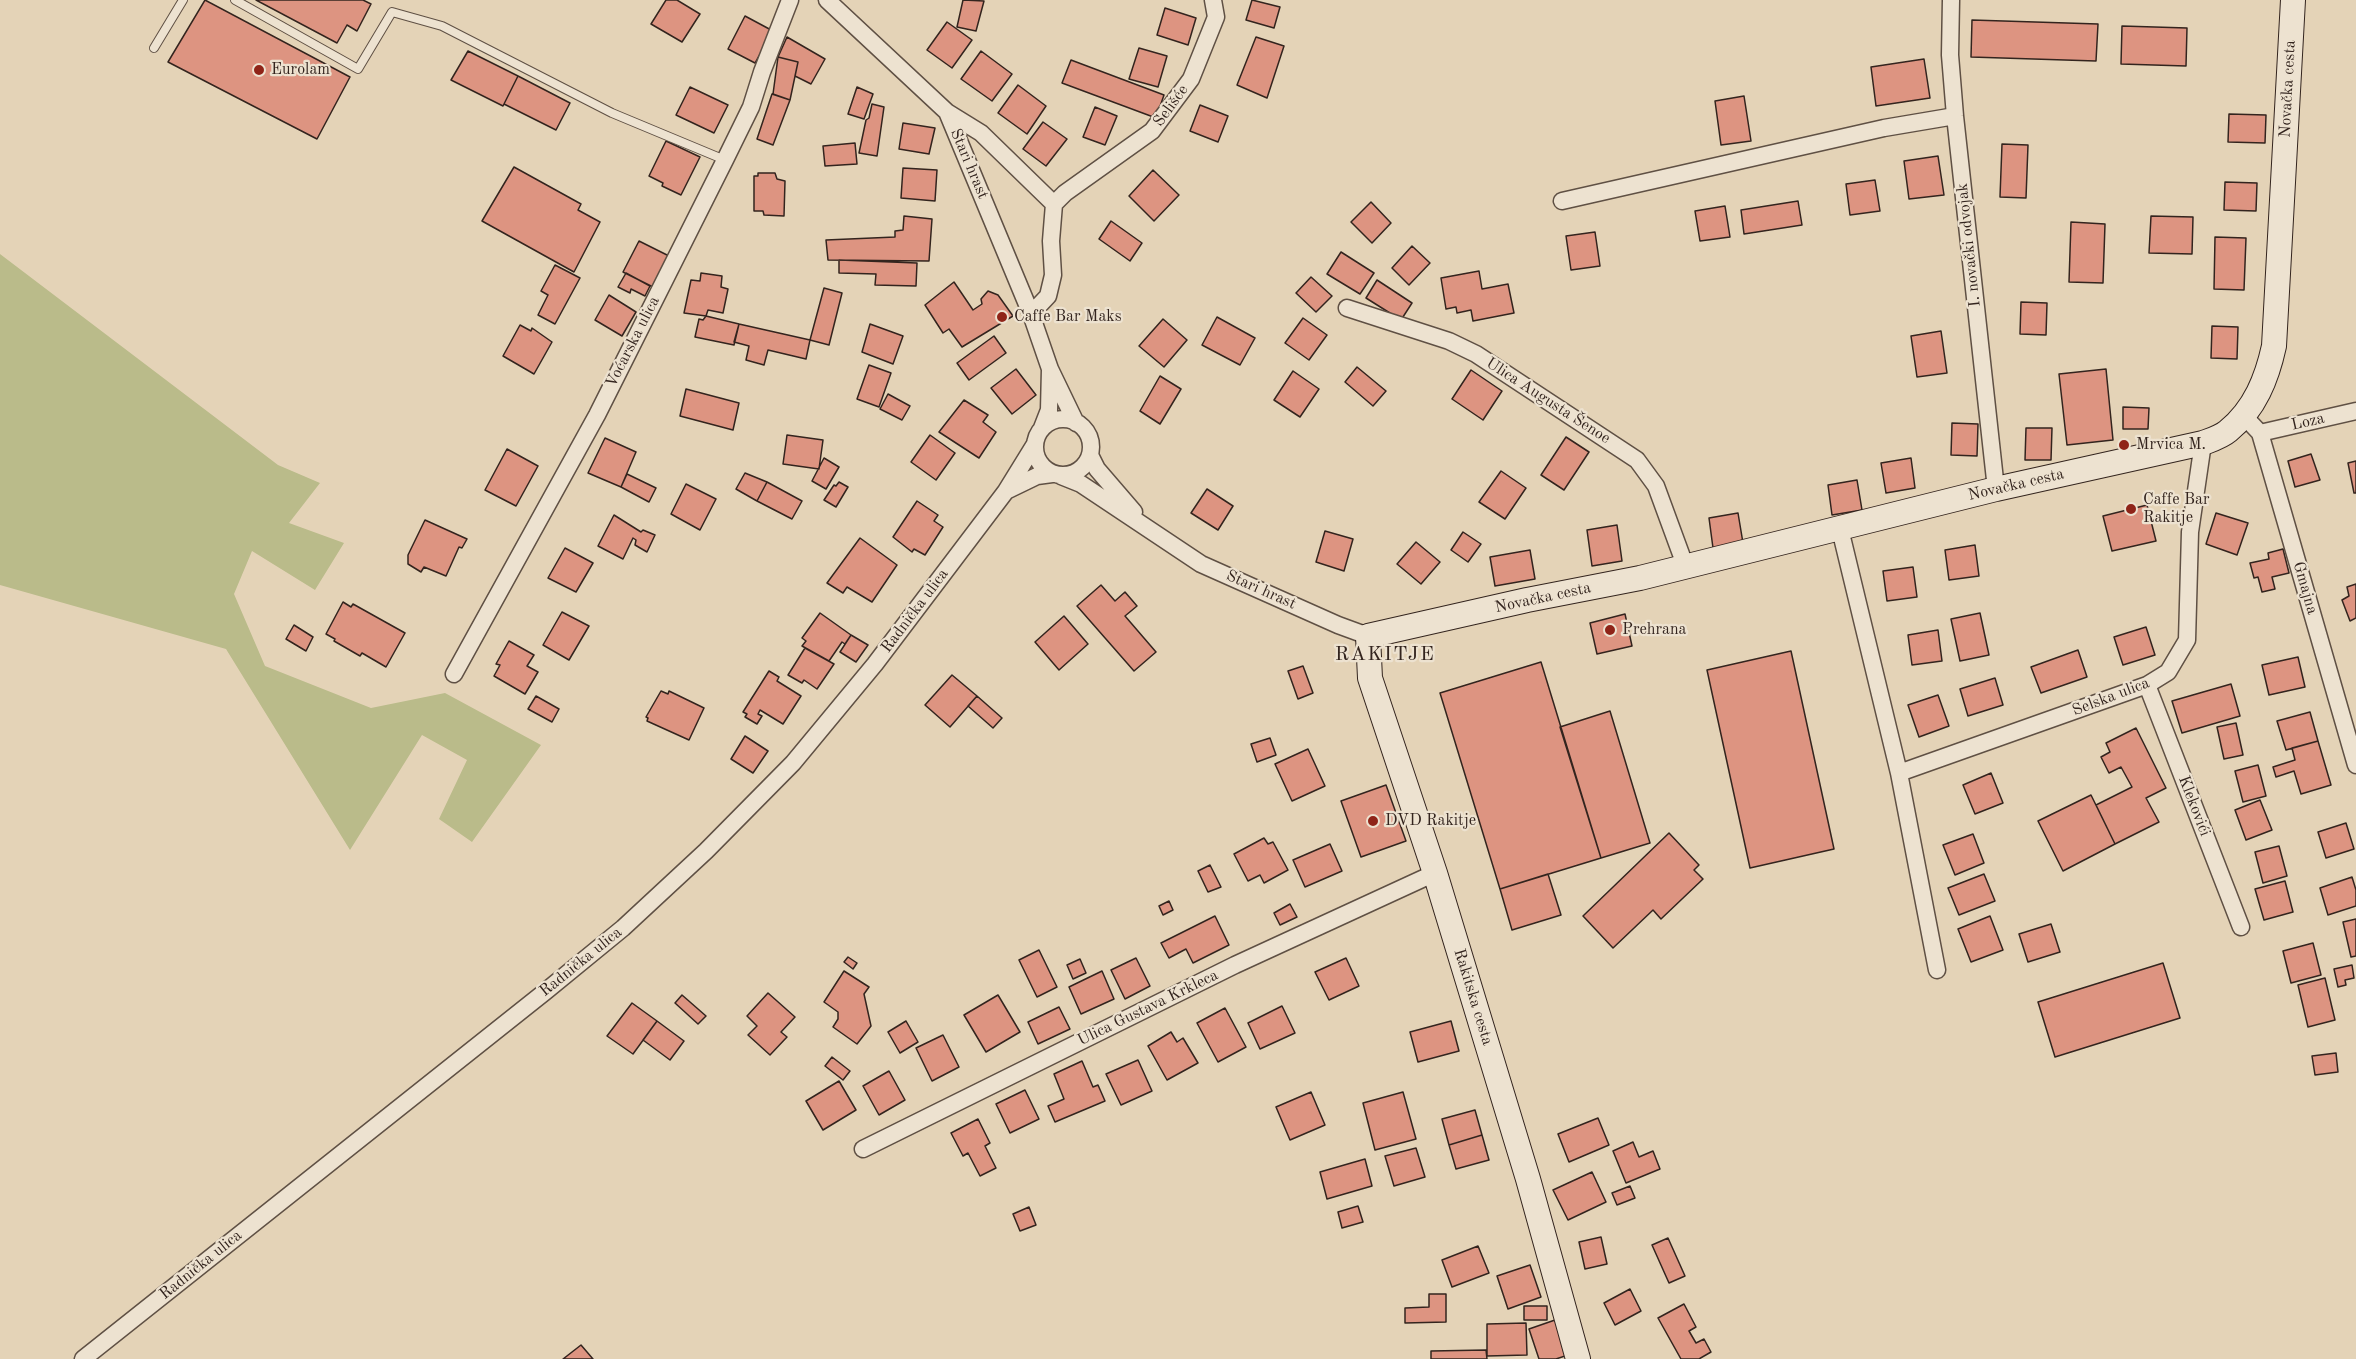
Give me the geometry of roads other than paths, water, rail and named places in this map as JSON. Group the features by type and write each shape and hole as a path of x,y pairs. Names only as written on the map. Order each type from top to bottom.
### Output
{"street":[{"name":"Voćarska ulica","path":"454,674 597,415 725,160 751,107 790,0"},
{"name":"Stari hrast","path":"827,0 947,112 1031,314 1050,369 1077,423"},
{"name":"Selišće","path":"1054,204 1065,193 1152,131 1191,79 1216,17 1213,0"},
{"name":"I. novački odvojak","path":"1951,0 1950,55 1955,116 1996,489"},
{"name":"Novačka cesta","path":"1368,636 1640,578 1996,489 2203,443 2226,433 2244,416 2256,398 2268,373 2274,346 2293,0"},
{"path":"947,112 981,132 1054,204 1051,241 1053,275 1048,296 1031,314"},
{"path":"1562,201 1884,128 1955,116"},
{"name":"Ulica Augusta Šenoe","path":"1347,308 1449,341 1476,354 1637,460 1656,486 1685,565"},
{"name":"Stari hrast","path":"1042,428 1049,410 1050,369"},
{"name":"Loza","path":"2260,433 2356,411"},
{"name":"Gmajna","path":"2244,416 2260,433 2356,765"},
{"path":"1058,420 1077,423 1089,436 1090,455 1079,470 1057,475 1039,462 1035,444 1042,428 1058,420"},
{"name":"Selska ulica","path":"1899,773 2147,685 2168,672 2187,640 2190,532 2203,443"},
{"name":"Radnička ulica","path":"83,1359 546,991 623,928 706,851 793,763 860,682 1006,491 1035,444"},
{"name":"Stari hrast","path":"1090,455 1097,469 1124,502 1158,536"},
{"name":"Stari hrast","path":"1057,475 1081,484 1201,564 1368,636"},
{"name":"Radnička ulica","path":"1006,491 1037,476 1057,475"},
{"path":"1840,529 1899,773 1937,970"},
{"name":"Rakitska cesta","path":"1368,636 1370,678 1435,873 1528,1179 1578,1359"},
{"name":"Klekovići","path":"2147,685 2241,927"},
{"name":"Ulica Gustava Krkleca","path":"863,1149 1235,965 1435,873"}],"lane":[{"path":"154,48 183,0"},
{"path":"235,0 358,69 392,12 442,26 612,113 725,160"}],"place":[{"name":"Eurolam","path":"259,70"},
{"name":"Caffe Bar Maks","path":"1002,317"},
{"name":"Mrvica M.","path":"2124,445"},
{"name":"Caffe Bar Rakitje","path":"2131,509"},
{"name":"Prehrana","path":"1610,630"},
{"name":"DVD Rakitje","path":"1373,821"}],"district":[{"name":"RAKITJE","path":"1385,655"}]}
